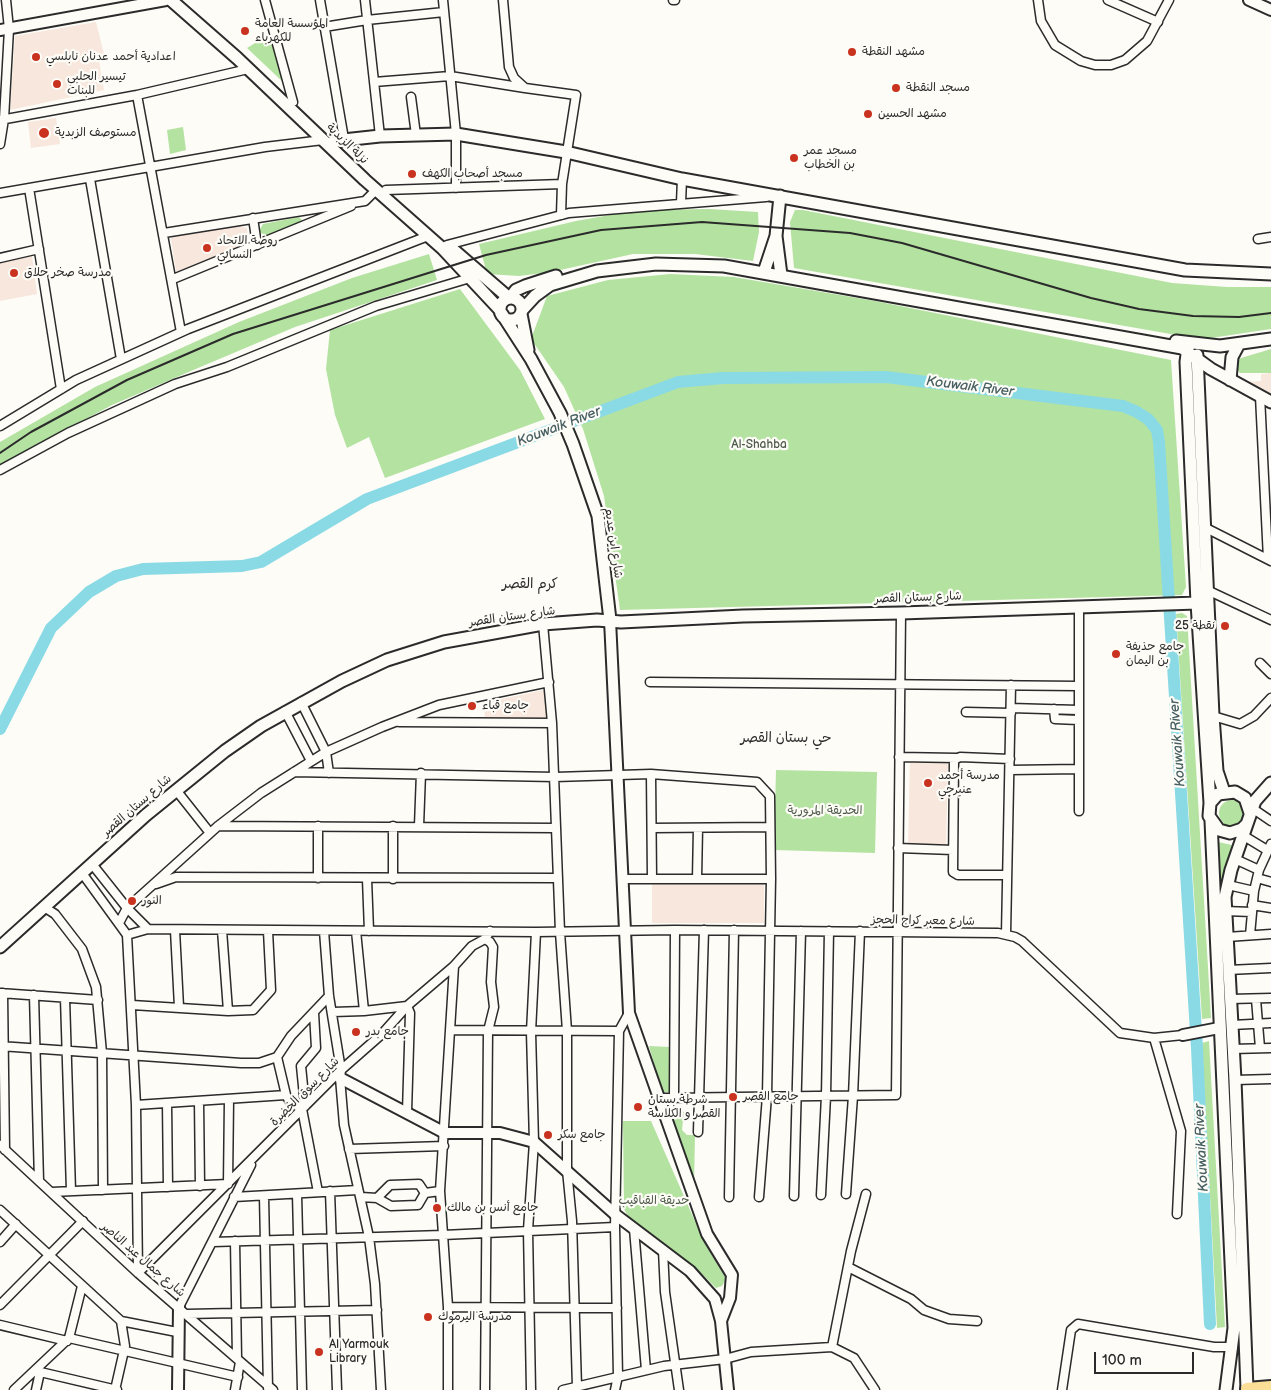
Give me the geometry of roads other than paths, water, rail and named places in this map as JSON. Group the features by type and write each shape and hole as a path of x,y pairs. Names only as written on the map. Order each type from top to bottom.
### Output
{"main road":[{"name":"نزلة الزبدية","path":"171,0 248,69 333,140"},
{"name":"نزلة الزبدية","path":"180,0 258,67 428,236 444,249 501,312 531,359"},
{"path":"333,140 380,136 456,134 566,152 682,179 1185,270 1271,274"},
{"name":"نزلة الزبدية","path":"381,190 510,298"},
{"path":"765,270 776,236 780,196"},
{"path":"776,236 781,273"},
{"path":"765,270 699,264 656,264 617,268 580,275 550,285 534,296 517,319 510,320 501,312 504,301 510,298 516,290 577,270 615,262 700,260 765,270 1191,346 1239,344 1271,339"},
{"path":"510,298 519,301 525,338 531,359"},
{"path":"1230,380 1230,364 1239,344"},
{"path":"1191,346 1197,360 1196,376 1206,590 1217,771 1224,792"},
{"path":"1191,346 1186,362 1191,603 1211,821 1214,1029 1234,1328 1228,1390 1239,1386 1248,1390 1271,1387"},
{"name":"شارع ابن عديم","path":"531,359 560,413 598,516 610,620"},
{"path":"1197,360 1210,370 1271,402"},
{"path":"1196,376 1204,370 1210,370"},
{"name":"شارع بستان القصر","path":"0,947 176,790 225,751 301,702 388,660 418,650 488,632 543,624 610,620 901,613 1191,603"},
{"path":"1245,798 1271,781"},
{"path":"1248,1390 1225,897 1251,810 1255,801 1271,781"},
{"path":"1210,803 1224,792 1235,792 1245,798 1251,810"},
{"path":"1211,821 1219,830 1230,833 1245,831"}],"street":[{"path":"0,144 6,0"},
{"path":"4,30 166,0"},
{"path":"265,0 293,102"},
{"path":"0,193 266,147 333,140 320,0"},
{"path":"365,0 380,136"},
{"path":"443,0 456,134 456,188"},
{"path":"503,0 509,67 514,78 525,88"},
{"path":"1038,0 1041,21 1055,45 1068,54 1095,64 1111,65 1125,60 1147,42 1170,0"},
{"path":"1108,0 1158,22"},
{"path":"1249,0 1271,10"},
{"path":"324,27 367,20 444,12"},
{"path":"2,120 137,95 248,69"},
{"path":"374,82 450,76 576,95 566,152 561,215"},
{"path":"137,95 173,279 180,332"},
{"path":"411,97 416,135"},
{"path":"90,178 120,360"},
{"path":"681,203 682,179"},
{"path":"173,279 365,200 381,190 562,184"},
{"path":"29,188 61,389"},
{"path":"448,245 561,215 681,203 780,196"},
{"path":"164,233 365,200"},
{"path":"253,218 257,245"},
{"path":"0,426 61,389 180,332 428,236"},
{"path":"1258,239 1271,237"},
{"path":"0,258 39,249"},
{"path":"0,470 68,433 176,384 227,367 376,306 470,278"},
{"path":"1260,396 1269,560"},
{"path":"1204,527 1269,560"},
{"path":"1206,590 1271,620"},
{"path":"1079,607 1079,811"},
{"path":"658,1098 896,1095 901,613"},
{"path":"610,620 629,1013 707,1234 732,1274 730,1298 721,1321"},
{"path":"543,624 552,723 560,932 567,1031 567,1170 577,1387"},
{"path":"1260,663 1271,674"},
{"path":"119,923 127,908 218,826 261,793 326,752 392,722 440,705 549,682"},
{"path":"650,682 1078,686"},
{"path":"1006,934 1011,685"},
{"path":"1213,716 1240,724 1254,716 1271,698"},
{"path":"301,702 326,752 329,773"},
{"path":"1054,709 1055,719 1078,720"},
{"path":"966,712 1078,710"},
{"path":"285,711 311,761"},
{"path":"392,722 552,723"},
{"path":"899,756 1010,759"},
{"path":"957,758 954,760 955,874 1007,875"},
{"path":"1010,770 1078,769"},
{"path":"294,772 555,777 651,774 757,782 770,796 771,879 767,1096 759,1196"},
{"path":"420,826 421,774"},
{"path":"651,774 652,879"},
{"path":"176,790 210,833"},
{"path":"1251,810 1271,822"},
{"path":"218,826 556,828"},
{"path":"318,826 318,878"},
{"path":"393,826 393,878"},
{"path":"652,828 770,827"},
{"path":"697,879 698,828"},
{"path":"1245,831 1269,847 1258,874 1254,891 1250,935"},
{"path":"898,848 954,850"},
{"path":"1235,859 1271,882"},
{"path":"92,864 127,908 148,929"},
{"path":"82,873 127,934 136,1105 138,1273"},
{"path":"151,886 176,877 558,878"},
{"path":"367,878 369,930"},
{"path":"622,879 771,879"},
{"path":"1228,885 1254,891"},
{"path":"44,906 55,914 82,949 90,969 98,1000 102,1053 103,1190"},
{"path":"1225,912 1252,908 1271,908"},
{"name":"شارع معبر كراج الحجز","path":"127,934 148,929 536,932 769,930 1006,934 1022,941 1120,1032 1154,1038 1183,1035"},
{"path":"175,930 179,1007"},
{"path":"222,930 228,1011"},
{"path":"324,930 329,996 333,1012 349,1149 369,1237 377,1310 381,1390"},
{"path":"674,1097 675,930"},
{"path":"698,1132 701,1097 704,930"},
{"path":"728,1197 734,930"},
{"path":"132,1005 228,1011 253,1010 270,990 268,931"},
{"path":"356,931 364,1012"},
{"name":"شارع سوق الخضرة","path":"138,1273 303,1108 382,1034 407,1006 454,966 472,946 485,939 490,931"},
{"path":"794,1196 801,931"},
{"path":"821,1195 826,1096 828,931"},
{"path":"846,1194 853,1096 860,931"},
{"path":"531,1390 528,1230 534,1142 531,1032 536,932"},
{"path":"1227,937 1271,934"},
{"path":"485,939 493,947 491,982 494,1007 488,1031 485,1390"},
{"path":"448,1390 448,1307 440,1191 454,966"},
{"path":"1228,970 1271,968"},
{"path":"3,1148 1,993 98,1000"},
{"path":"34,995 39,1181"},
{"path":"1,1046 241,1064 259,1063 277,1057 291,1036 329,996"},
{"path":"65,998 71,1191"},
{"path":"1230,1000 1271,998"},
{"path":"1256,999 1260,1048"},
{"path":"333,1012 364,1012 407,1006 410,1013 407,1112"},
{"path":"314,1013 316,1048 301,1066 303,1108 318,1192"},
{"path":"615,1390 618,1376 616,1216 619,1031 629,1013"},
{"path":"1232,1025 1271,1023"},
{"path":"1183,1035 1214,1029"},
{"path":"451,1030 531,1032 619,1031"},
{"path":"1154,1038 1181,1132 1177,1214"},
{"path":"1232,1049 1271,1048"},
{"path":"277,1057 286,1095 290,1102 303,1108"},
{"path":"340,1074 445,1133 500,1133 534,1142 616,1216 690,1271 715,1299 721,1321 728,1390"},
{"path":"1235,1080 1271,1079"},
{"path":"136,1105 286,1095"},
{"path":"52,1192 228,1184 229,1100"},
{"path":"199,1101 200,1186"},
{"path":"167,1103 168,1187"},
{"path":"349,1149 444,1146"},
{"name":"شارع جمال عبد الناصر","path":"3,1148 138,1273 183,1310 270,1389"},
{"path":"178,1390 177,1332 183,1310 212,1242 256,1157"},
{"path":"377,1198 390,1184 419,1184 425,1193"},
{"path":"234,1197 330,1191 377,1198 391,1206 418,1206 425,1193"},
{"path":"330,1191 337,1390"},
{"path":"425,1193 440,1191"},
{"path":"297,1194 302,1390"},
{"path":"832,1347 848,1267 866,1194"},
{"path":"264,1196 267,1240 270,1389"},
{"path":"0,1210 121,1321 125,1351 116,1390 38,1372"},
{"path":"0,1305 82,1221"},
{"path":"0,1242 16,1224"},
{"path":"212,1242 443,1235 616,1227"},
{"path":"634,1229 646,1370"},
{"path":"235,1241 238,1360 238,1376 235,1390"},
{"path":"663,1250 665,1292 679,1390"},
{"path":"848,1267 911,1299 924,1310 949,1320 977,1321"},
{"path":"14,1390 38,1372 68,1339 82,1286"},
{"path":"448,1307 617,1308"},
{"path":"183,1310 237,1313 300,1313 377,1310"},
{"path":"121,1321 126,1320 177,1332"},
{"path":"1062,1390 1071,1330 1078,1324 1214,1347 1233,1347"},
{"path":"0,1325 238,1376"},
{"path":"563,1390 646,1370 724,1359 751,1352 832,1347 854,1358 875,1390"},
{"path":"36,1390 38,1372"},
{"path":"74,1390 75,1380"}],"waterway":[{"name":"Kouwaik River","path":"0,729 51,628 89,592 116,576 143,569 242,566 261,562 367,499 678,382 723,378 886,377 1123,406 1137,412 1148,419 1157,430 1159,442 1197,1048 1210,1324"}],"railway":[{"path":"0,453 31,432 127,380 233,334 486,255 601,230 702,222 850,233 902,243 1091,298 1139,309 1193,316 1239,317 1271,313"}],"place":[{"name":"المؤسسة العامة للكهرباء","path":"245,31"},
{"name":"مشهد النقطة","path":"852,52"},
{"name":"اعدادية أحمد عدنان نابلسي","path":"36,57"},
{"name":"تيسير الحلبي للبنات","path":"57,84"},
{"name":"مسجد النقطة","path":"896,88"},
{"name":"مشهد الحسين","path":"868,114"},
{"name":"مستوصف الزبدية","path":"44,133"},
{"name":"مسجد عمر بن الخطاب","path":"794,158"},
{"name":"مسجد أصحاب الكهف","path":"412,174"},
{"name":"روضة الاتحاد النسائي","path":"207,248"},
{"name":"مدرسة صخر حلاق","path":"14,273"},
{"name":"نقطة 25","path":"1225,626"},
{"name":"جامع حذيفة بن اليمان","path":"1116,654"},
{"name":"جامع قباء","path":"472,706"},
{"name":"مدرسة أحمد عنبرجي","path":"928,783"},
{"name":"النور","path":"132,901"},
{"name":"جامع بدر","path":"356,1032"},
{"name":"جامع القصر","path":"733,1097"},
{"name":"شرطة بستان القصر و الكلاسة","path":"638,1107"},
{"name":"جامع سكر","path":"548,1135"},
{"name":"جامع أنس بن مالك","path":"437,1208"},
{"name":"مدرسة اليرموك","path":"428,1317"},
{"name":"Al Yarmouk Library","path":"319,1352"}],"district":[{"name":"كرم القصر","path":"530,584"},
{"name":"حي بستان القصر","path":"786,738"}],"park label":[{"name":"Al-Shahba","path":"759,445"},
{"name":"الحديقة المرورية","path":"825,811"},
{"name":"حديقة القباقيب","path":"654,1201"}]}
